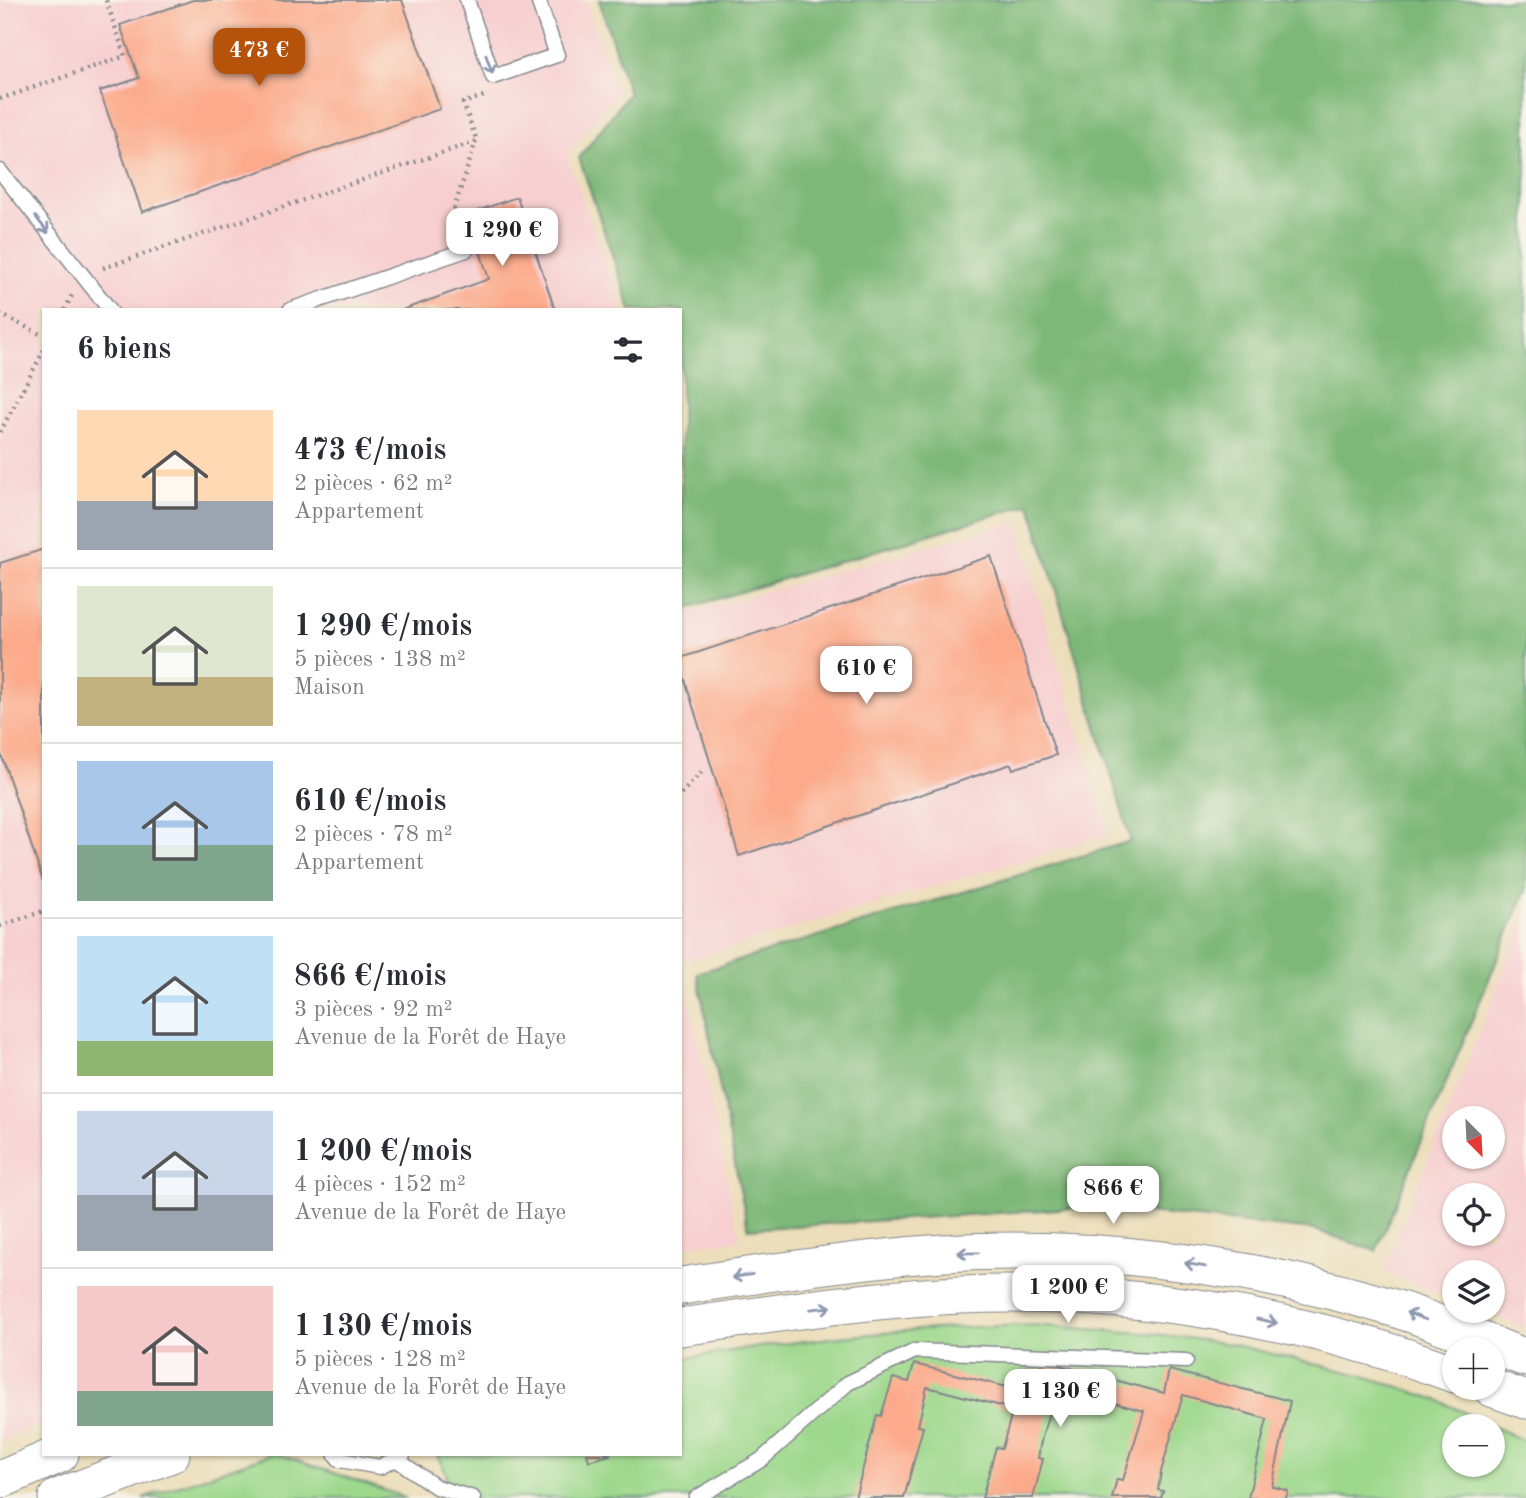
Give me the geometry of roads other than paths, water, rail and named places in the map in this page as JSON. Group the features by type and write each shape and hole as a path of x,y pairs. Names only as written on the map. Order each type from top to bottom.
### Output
{"street":[{"path":"682,1286 832,1263 945,1253 1109,1255 1173,1262 1292,1282 1399,1310 1526,1358"},
{"path":"682,1327 910,1298 988,1294 1083,1296 1188,1307 1293,1326 1411,1358 1442,1370"},
{"path":"1505,1393 1526,1401"},
{"path":"0,1480 55,1456"},
{"path":"57,1498 166,1456"}],"lane":[{"path":"467,0 493,77 557,55 538,0"},
{"path":"0,172 108,308"},
{"path":"296,308 466,250"},
{"path":"696,1498 761,1460 848,1383 915,1351 1186,1361"},
{"path":"337,1456 341,1460 380,1468 400,1456 436,1486 473,1498"}]}
